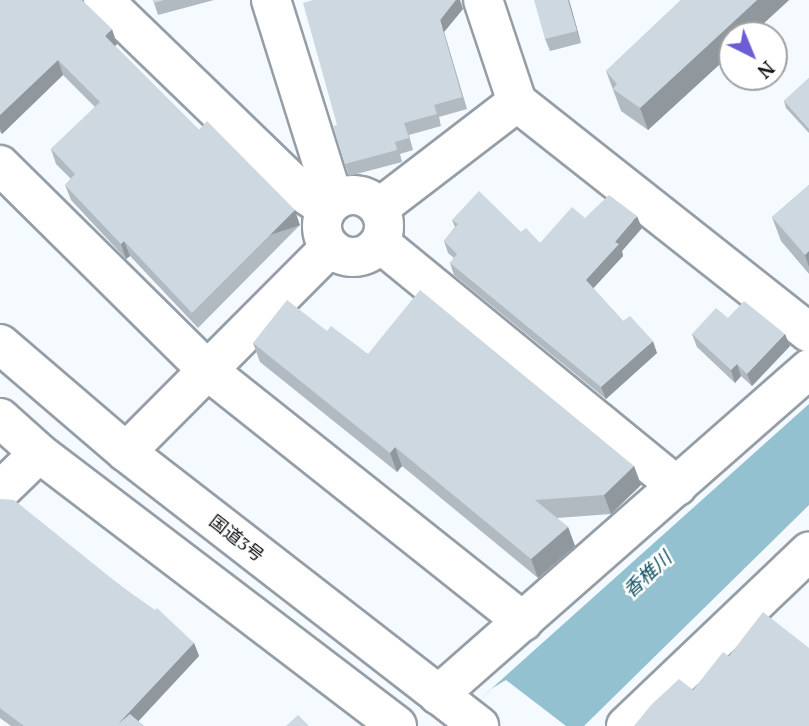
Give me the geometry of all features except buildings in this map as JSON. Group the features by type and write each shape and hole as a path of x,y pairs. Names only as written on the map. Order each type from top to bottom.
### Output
{"main road":[{"path":"103,0 302,192 331,205"},
{"path":"271,0 331,205"},
{"path":"483,0 517,102 809,333"},
{"path":"517,102 379,226 365,255 346,257 330,247 322,229 331,205 343,197 363,196 379,226 677,486"},
{"path":"0,165 207,370 523,621"},
{"path":"126,452 330,247"},
{"name":"国道3号","path":"0,344 126,452 479,726"},
{"path":"438,695 809,369"},
{"path":"0,418 39,453 397,726"},
{"path":"0,491 39,453"},
{"path":"626,726 809,552"}],"water":[{"name":"香椎川","path":"809,404 809,505 584,726 456,726 491,689"}],"pier":[{"path":"506,680 566,726 456,726 491,689"}]}
